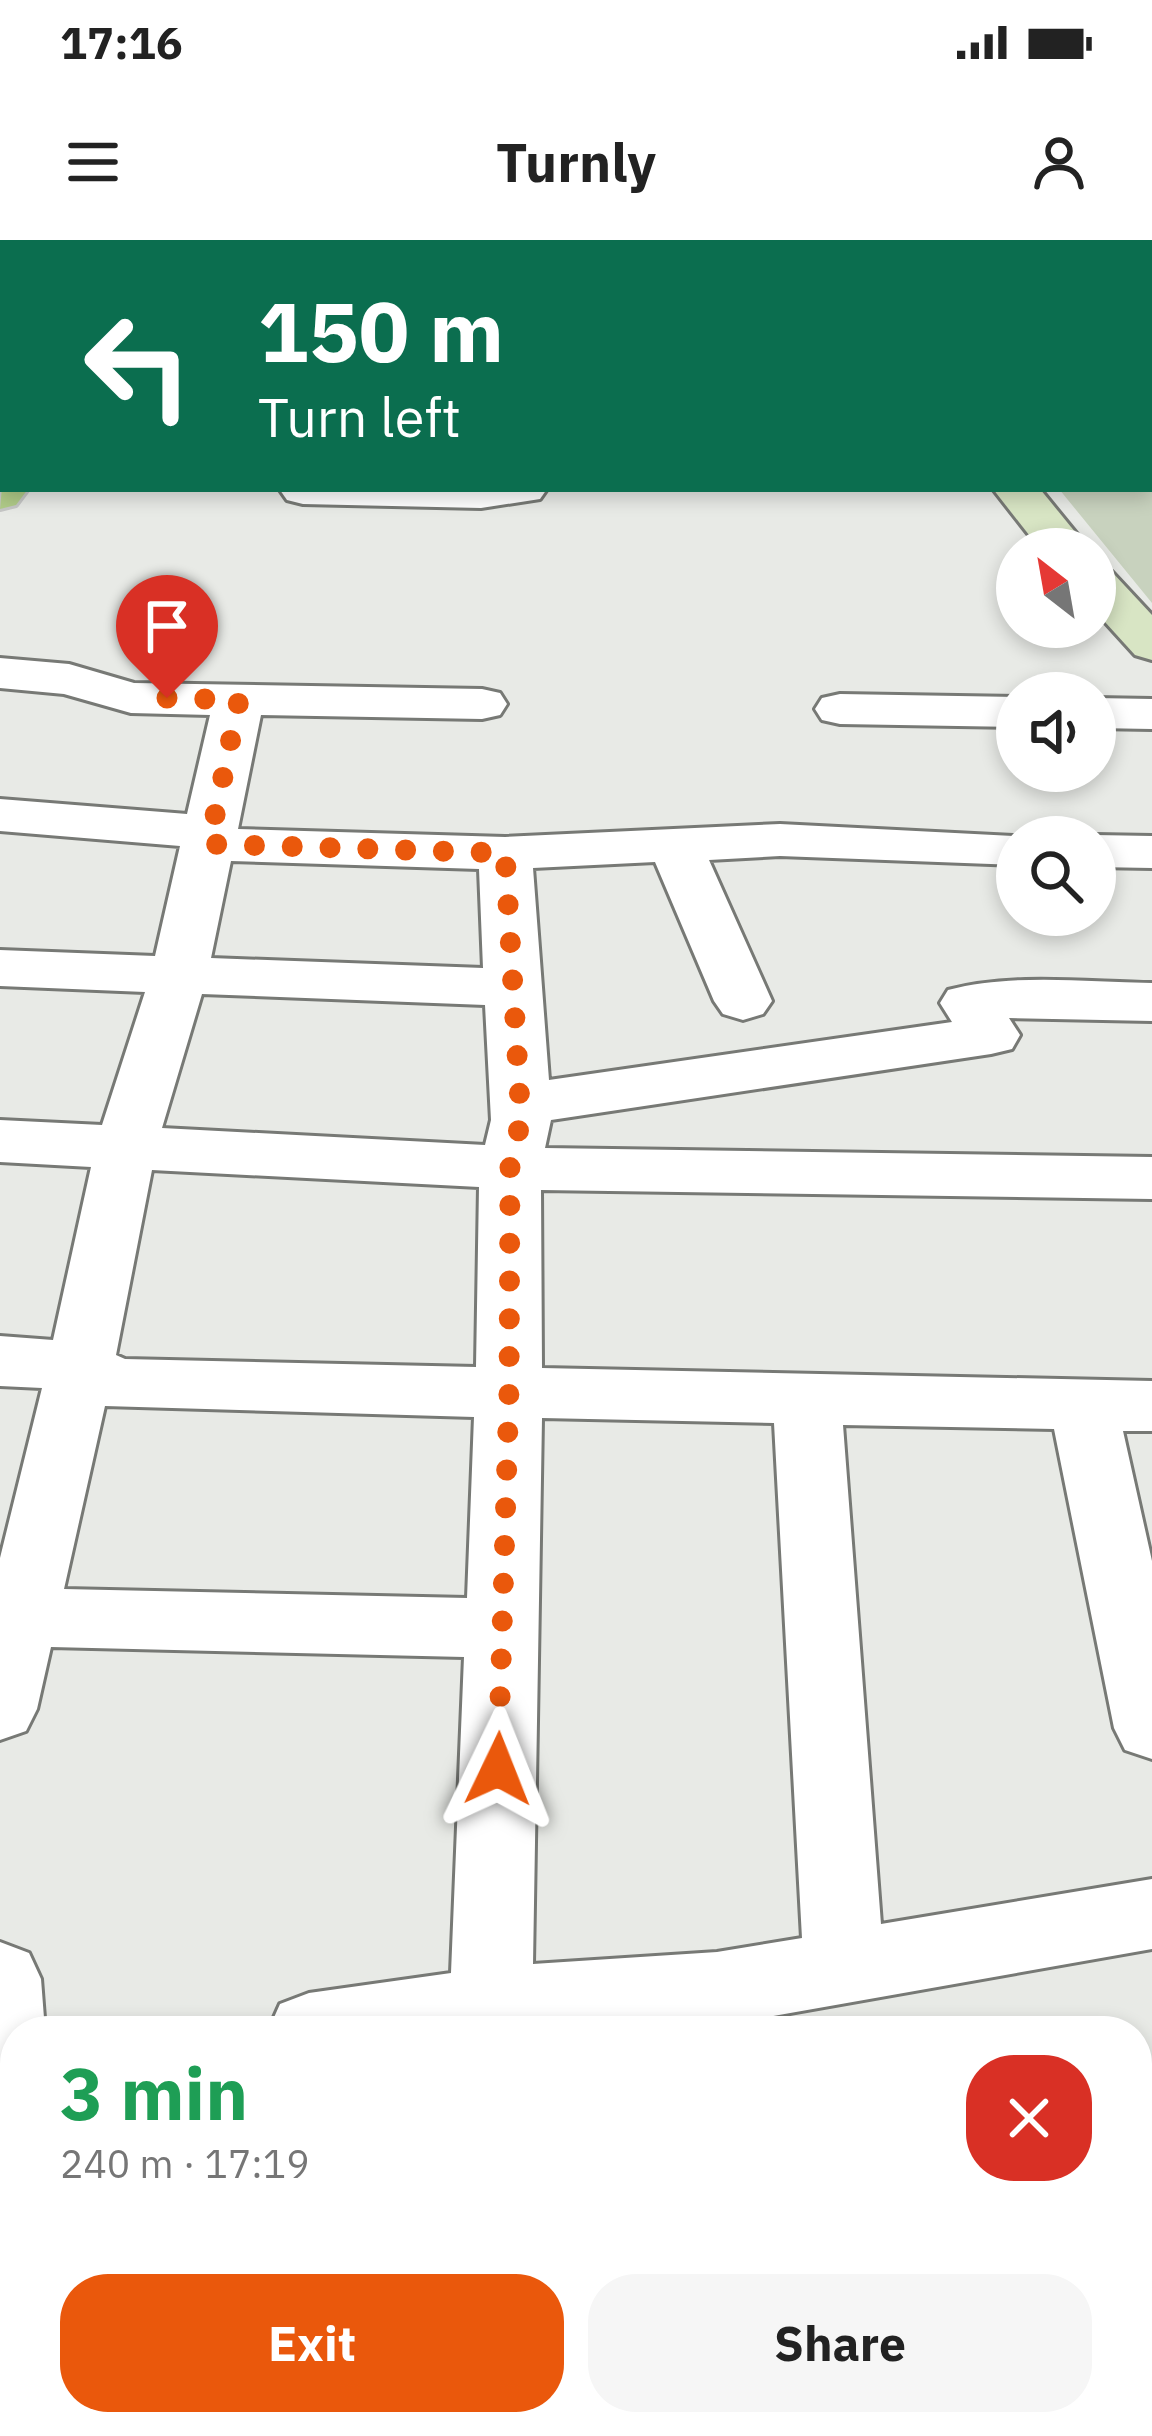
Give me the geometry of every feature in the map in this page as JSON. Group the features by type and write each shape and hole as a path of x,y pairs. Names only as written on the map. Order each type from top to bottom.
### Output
{"street":[{"path":"1018,492 1048,528"},
{"path":"1116,605 1152,645"},
{"path":"0,673 69,679 131,698 482,704"},
{"path":"0,1709 17,1598 81,1366 125,1145 179,975 239,700"},
{"path":"840,710 996,712"},
{"path":"1116,713 1152,714"},
{"path":"0,815 210,838 505,853 780,840 996,848"},
{"path":"675,845 743,1001"},
{"path":"1116,852 1152,853"},
{"path":"491,2004 515,1136 515,988 505,853"},
{"path":"0,968 515,988"},
{"path":"515,1136 991,1035 969,1003 1002,999 1152,1002"},
{"path":"0,1141 125,1145 515,1136 1152,1178"},
{"path":"0,1361 81,1366 114,1384 1118,1405 1152,1727"},
{"path":"807,1400 844,1967"},
{"path":"17,1598 502,1628"},
{"path":"410,2016 491,2004 724,2010 844,1967 1152,1914"},
{"path":"0,1979 3,2016"}],"green space":[{"path":"1061,492 1152,492 1152,603 1116,559 1116,528 1091,528"}],"route":[{"path":"167,698 239,700 209,844 505,853 521,1120 510,1167 498,1769"}]}
